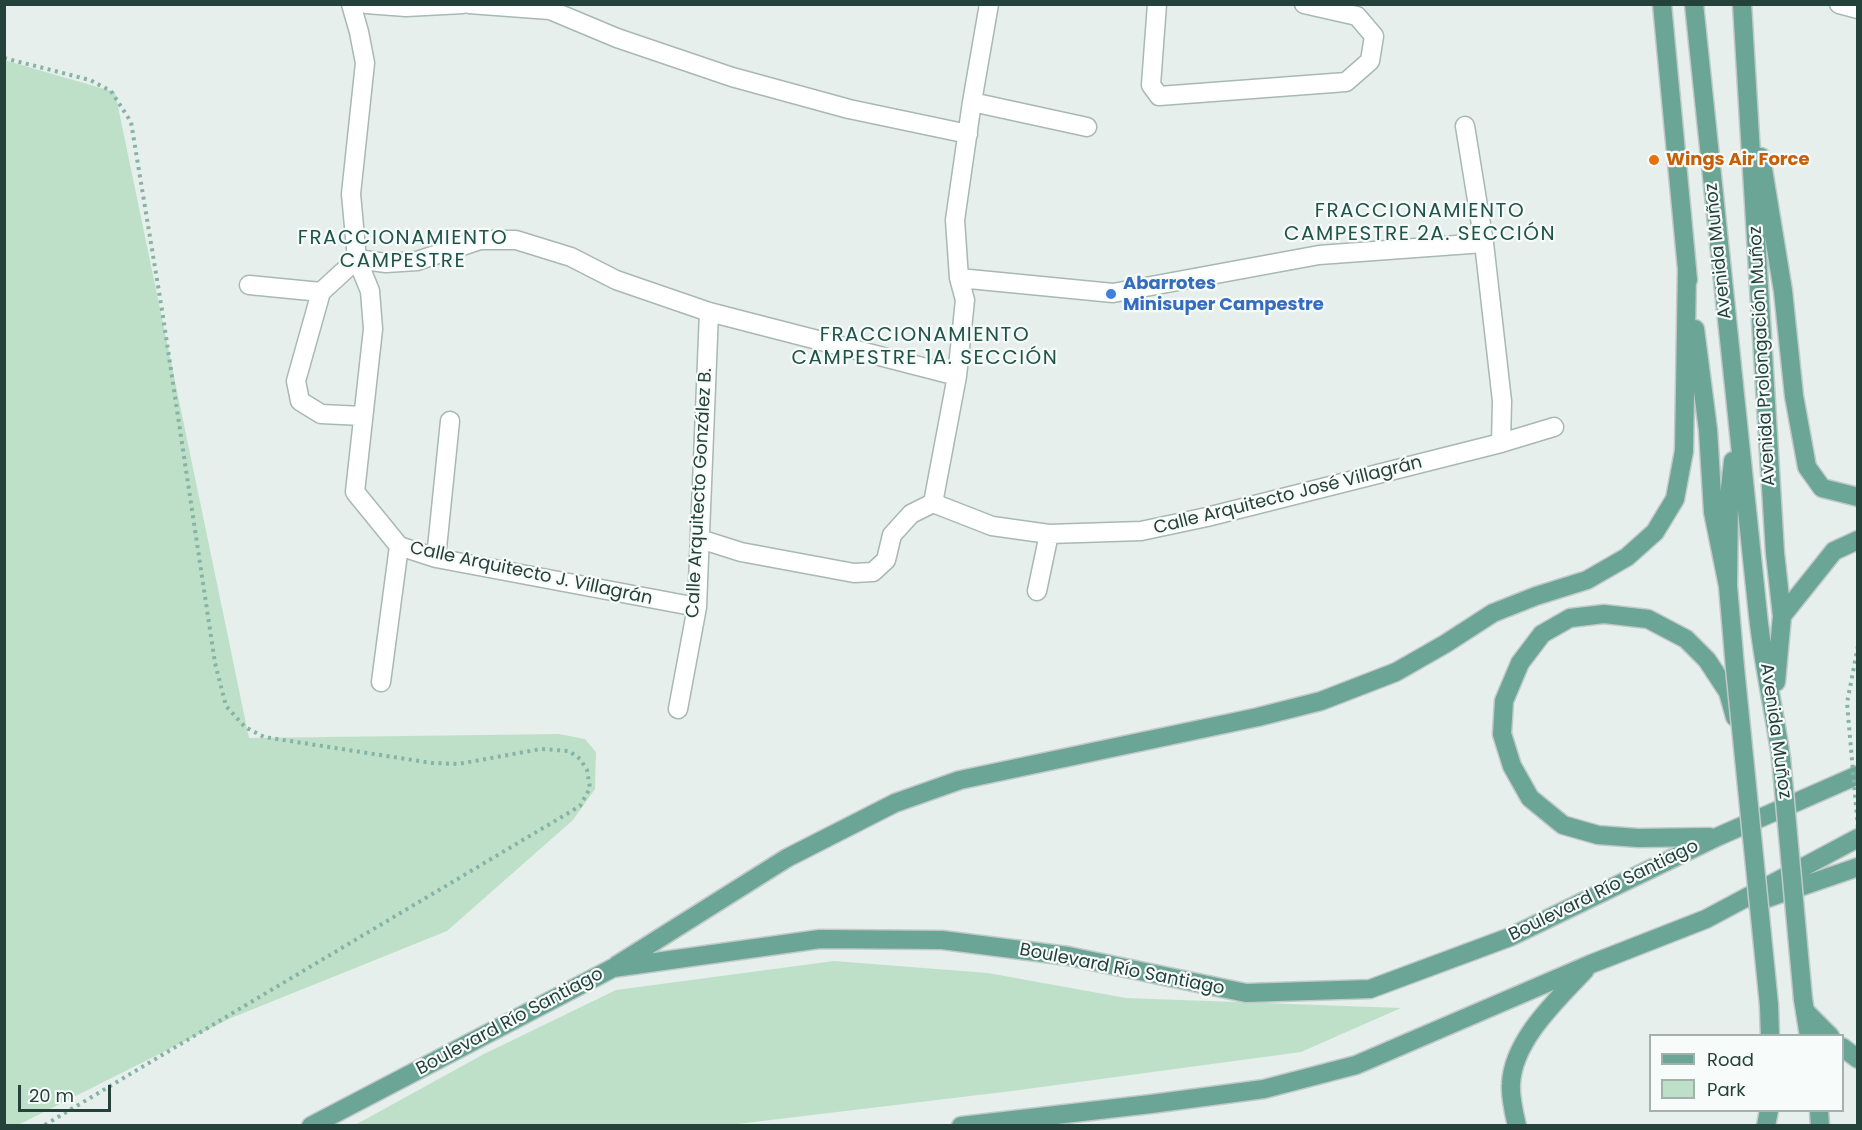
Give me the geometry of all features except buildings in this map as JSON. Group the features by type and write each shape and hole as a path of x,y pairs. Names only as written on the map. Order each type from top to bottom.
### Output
{"main road":[{"path":"1662,4 1687,268 1708,430 1713,512 1728,586"},
{"name":"Avenida Muñoz","path":"1694,4 1736,426 1751,540 1758,617 1781,758 1809,1034"},
{"name":"Avenida Prolongación Muñoz","path":"1740,5 1747,85 1775,553 1782,616 1774,708"},
{"path":"1747,85 1783,291 1794,396 1807,467 1822,488 1857,497"},
{"path":"613,968 787,858 895,803 960,780 1258,717 1321,701 1396,672 1445,645 1493,613 1587,580 1627,557 1654,532 1675,499 1684,451 1687,268"},
{"name":"Avenida Muñoz","path":"1736,426 1730,498 1728,586 1770,1034"},
{"path":"1782,616 1834,551 1857,540"},
{"path":"1717,837 1638,838 1598,835 1563,825 1530,798 1512,766 1502,734 1504,701 1520,663 1542,634 1570,618 1604,614 1648,619 1686,639 1707,660 1728,692 1742,742"},
{"name":"Boulevard Río Santiago","path":"311,1125 613,968 820,939 942,940 1068,956 1246,993 1370,989 1510,937 1717,837 1857,775"},
{"path":"1706,919 1857,838"},
{"path":"961,1125 1264,1089 1356,1065 1591,964 1706,919 1857,867"},
{"path":"1517,1125 1510,1084 1519,1052 1541,1016 1591,964"},
{"path":"1805,1006 1829,1034"},
{"path":"1844,1049 1857,1059"}],"street":[{"path":"351,4 365,63 351,194 357,259 370,291 373,328 363,416 321,414 300,401 296,381 321,292 357,259"},
{"path":"366,4 406,8 463,4"},
{"path":"469,4 550,10 617,38 732,76 849,109 968,134"},
{"path":"700,539 741,552 854,573 873,572 886,560 892,535 911,514 933,503 957,376 965,300 959,278 955,220 989,4"},
{"path":"1157,4 1151,85 1159,96 1346,82 1370,61 1374,36 1357,16 1304,4"},
{"path":"1839,4 1857,9"},
{"path":"972,102 1087,127"},
{"path":"1465,126 1484,243 1502,401 1501,444"},
{"path":"357,259 386,263 417,261 480,240 516,240 571,257 616,280 709,312 957,376"},
{"path":"959,278 1113,293 1319,255 1484,243"},
{"path":"249,285 321,292"},
{"name":"Calle Arquitecto González B.","path":"678,709 697,607 709,312"},
{"name":"Calle Arquitecto J. Villagrán","path":"363,416 356,492 399,546 436,558 697,607"},
{"path":"436,558 450,421"},
{"name":"Calle Arquitecto José Villagrán","path":"933,503 992,526 1049,534 1141,531 1207,517 1501,444 1554,427"},
{"path":"1037,591 1049,534"},
{"path":"381,682 399,546"}],"path":[{"path":"4,58 90,80 111,91 131,122 215,663 226,706 245,727 264,737 422,762 458,764 541,749 569,751 580,759 587,770 590,788 580,806 43,1125"},
{"path":"1857,646 1847,703 1857,829"}],"green space":[{"path":"4,60 115,92 249,738 559,734 585,739 596,752 595,789 573,820 447,931 231,1018 16,1126 4,1125"},
{"path":"834,961 988,973 1126,998 1401,1008 1301,1052 1012,1091 729,1125 355,1125 484,1054 616,990"}],"place":[{"name":"Wings Air Force","path":"1654,160"},
{"name":"Abarrotes Minisuper Campestre","path":"1111,294"}],"district":[{"name":"FRACCIONAMIENTO CAMPESTRE 2A. SECCIÓN","path":"1420,224"},
{"name":"FRACCIONAMIENTO CAMPESTRE","path":"403,250"},
{"name":"FRACCIONAMIENTO CAMPESTRE 1A. SECCIÓN","path":"925,348"}]}
